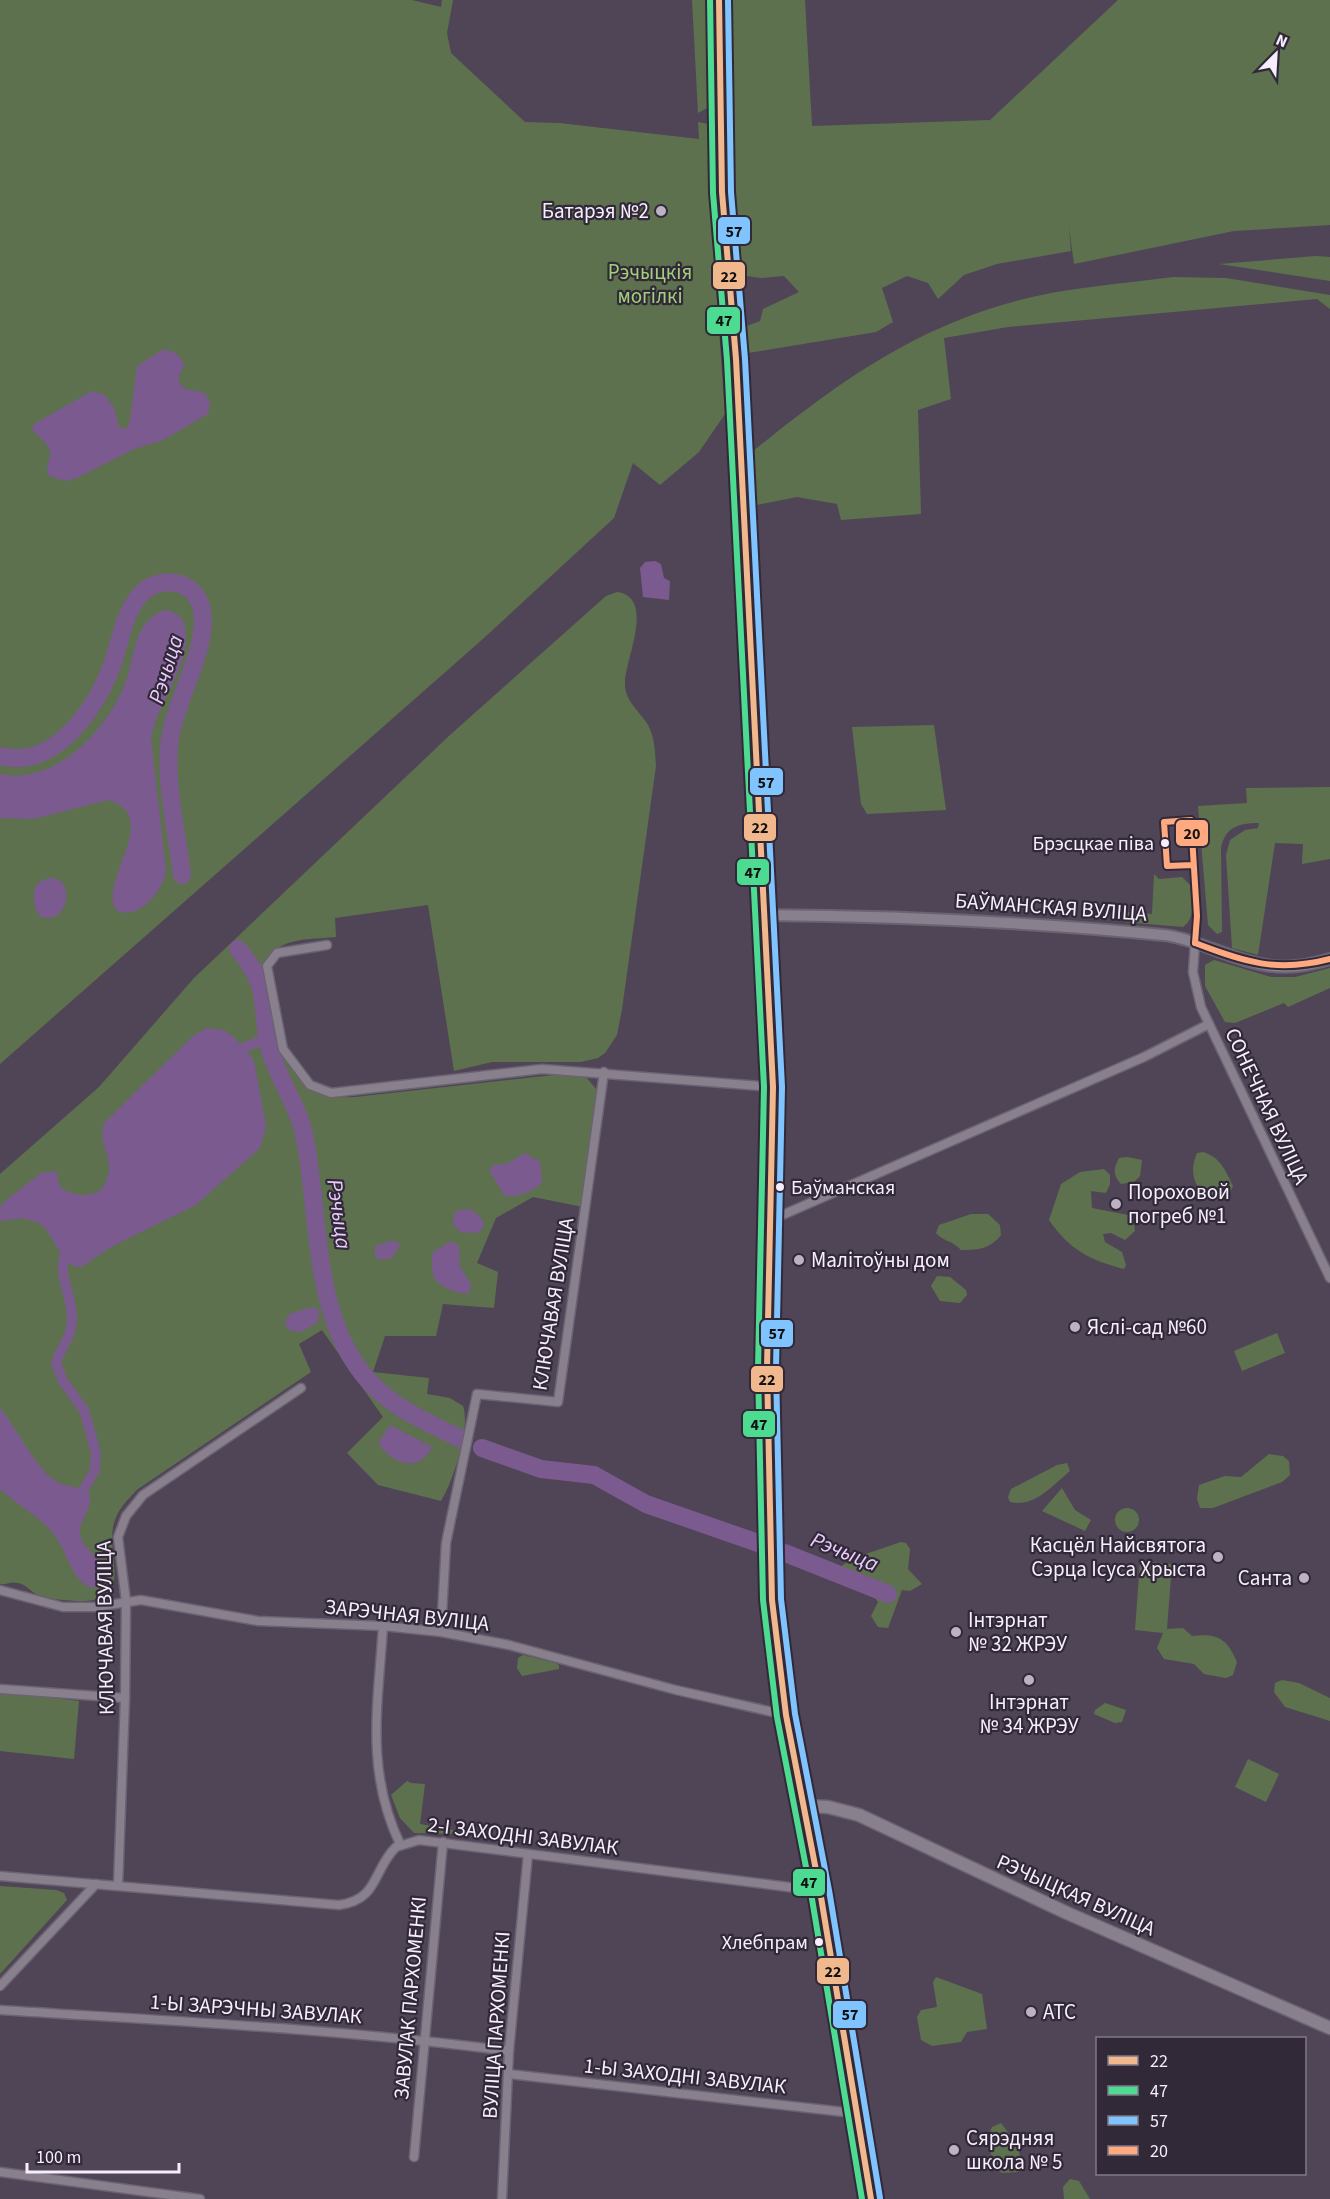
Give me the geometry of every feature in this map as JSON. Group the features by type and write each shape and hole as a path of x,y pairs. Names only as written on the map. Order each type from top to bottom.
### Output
{"main road":[{"path":"718,0 722,192 736,358 773,1087 767,1368 772,1600 786,1715 820,1891 871,2199"},
{"name":"РЭЧЫЦКАЯ ВУЛІЦА","path":"804,1806 839,1809 859,1815 1046,1903 1330,2028"}],"street":[{"name":"БАЎМАНСКАЯ ВУЛІЦА","path":"763,915 982,920 1165,935 1195,943 1246,962 1272,968 1298,968 1330,959"},
{"name":"СОНЕЧНАЯ ВУЛІЦА","path":"1195,943 1193,972 1196,992 1209,1024 1330,1278"},
{"path":"327,945 277,953 267,966 283,1049 310,1085 331,1093 542,1069 604,1072 773,1087"},
{"path":"771,1220 1144,1057 1209,1024"},
{"name":"КЛЮЧАВАЯ ВУЛІЦА","path":"441,1632 446,1543 477,1394 558,1402 604,1072"},
{"name":"КЛЮЧАВАЯ ВУЛІЦА","path":"118,1886 126,1601 118,1537 126,1516 143,1495 301,1388"},
{"name":"ЗАРЭЧНАЯ ВУЛІЦА","path":"0,1590 51,1605 75,1608 141,1600 258,1621 383,1626 441,1632 509,1645 676,1690 786,1715"},
{"path":"383,1626 375,1749 382,1800 400,1844"},
{"path":"0,1689 125,1698"},
{"name":"2-І ЗАХОДНІ ЗАВУЛАК","path":"0,1876 331,1905 346,1904 359,1899 370,1889 390,1852 400,1844 419,1840 820,1891"},
{"name":"ЗАВУЛАК ПАРХОМЕНКІ","path":"414,2157 443,1842"},
{"name":"ВУЛІЦА ПАРХОМЕНКІ","path":"501,2199 509,2051 528,1854"},
{"path":"0,1986 96,1884"},
{"name":"1-Ы ЗАРЭЧНЫ ЗАВУЛАК","path":"0,2010 423,2040 509,2051"},
{"name":"1-Ы ЗАХОДНІ ЗАВУЛАК","path":"509,2074 844,2112 857,2108"},
{"path":"0,2172 200,2199"}],"green space":[{"name":"Рэчыцкія могілкі","path":"0,0 412,0 441,7 442,0 453,0 447,33 451,53 525,122 559,123 699,139 698,122 708,124 714,130 712,230 725,414 699,452 660,485 633,463 614,518 484,638 0,1064"},
{"path":"692,0 711,0 711,106 698,113"},
{"path":"730,0 805,0 812,126 990,120 1118,0 1330,0 1330,225 1234,231 1074,264 1069,227 1071,251 997,264 964,275 938,299 928,283 907,276 882,288 893,322 876,332 748,353 747,326 760,321 763,309 799,292 784,276 761,278 740,275 735,219"},
{"path":"1316,256 1330,257 1330,281 1219,264"},
{"path":"1174,277 1226,278 1330,295 1330,309 1317,299 1008,327 944,338 951,399 918,410 921,514 841,520 837,504 797,497 752,506 752,452 821,398 891,353 966,317 1007,304 1051,293"},
{"path":"617,592 629,596 635,605 636,631 626,672 625,689 629,700 648,725 654,745 656,766 622,1009 617,1035 605,1053 598,1058 581,1062 492,1062 454,1071 428,905 335,918 336,937 288,943 273,952 267,960 277,1030 284,1052 294,1071 308,1086 328,1095 355,1097 563,1074 586,1077 597,1090 599,1100 583,1207 533,1197 496,1218 477,1263 498,1272 494,1308 443,1304 436,1336 385,1336 373,1372 429,1378 427,1394 450,1398 463,1406 465,1427 460,1454 441,1501 378,1485 347,1453 383,1417 322,1330 299,1344 311,1372 138,1489 126,1502 119,1511 113,1527 114,1578 112,1588 105,1595 94,1600 61,1600 38,1595 26,1586 14,1582 0,1584 0,1174 99,1087 194,978 450,735 606,596"},
{"path":"934,725 946,810 867,814 861,804 852,727"},
{"path":"1330,787 1330,859 1302,864 1303,844 1275,843 1258,955 1232,948 1226,855 1230,840 1245,830 1258,828 1259,823 1239,825 1226,835 1223,841 1221,848 1222,932 1217,934 1208,925 1198,806 1247,803 1246,788"},
{"path":"1154,874 1159,879 1182,877 1190,885 1192,913 1183,927 1124,922 1128,912 1152,914"},
{"path":"1214,960 1271,977 1295,977 1330,968 1330,988 1288,1007 1284,1003 1235,1023 1225,1022 1205,986 1205,965"},
{"path":"1203,1152 1214,1157 1228,1175 1233,1186 1228,1197 1214,1201 1198,1187 1193,1175 1194,1161 1197,1153"},
{"path":"1119,1158 1142,1160 1140,1176 1134,1182 1121,1184 1116,1178 1115,1169"},
{"path":"1104,1169 1110,1175 1110,1184 1106,1193 1091,1191 1092,1208 1133,1216 1135,1231 1125,1240 1111,1233 1103,1234 1105,1242 1122,1252 1126,1265 1124,1269 1100,1262 1081,1252 1064,1239 1049,1220 1061,1184 1080,1172"},
{"path":"971,1214 988,1214 1000,1225 1001,1235 983,1248 961,1250 936,1233 939,1225"},
{"path":"937,1276 950,1277 966,1290 967,1295 960,1303 940,1301 931,1286"},
{"path":"1277,1333 1285,1353 1242,1371 1234,1351"},
{"path":"1269,1454 1283,1456 1289,1461 1290,1475 1282,1482 1213,1508 1200,1508 1197,1499 1199,1485 1225,1476 1241,1477"},
{"path":"1067,1463 1070,1471 1035,1499 1019,1503 1010,1502 1008,1497 1011,1489 1057,1465"},
{"path":"1062,1488 1075,1510 1091,1520 1085,1531 1042,1511"},
{"path":"1127,1508 1135,1512 1139,1520 1135,1528 1127,1532 1119,1528 1115,1520 1119,1512"},
{"path":"901,1542 906,1543 910,1549 908,1569 922,1584 910,1591 902,1590 888,1628 878,1627 871,1616 878,1602 873,1595 841,1580 839,1568 851,1559"},
{"path":"1140,1561 1172,1564 1167,1629 1183,1628 1192,1636 1208,1635 1225,1642 1237,1662 1233,1675 1226,1678 1204,1674 1194,1664 1164,1659 1157,1648 1163,1633 1135,1630"},
{"path":"523,1655 555,1663 559,1665 559,1669 522,1676 517,1668 518,1658"},
{"path":"1282,1680 1299,1683 1330,1698 1330,1721 1285,1707 1274,1692 1275,1683"},
{"path":"0,1692 79,1701 74,1759 0,1751"},
{"path":"1105,1703 1126,1710 1122,1722 1115,1723 1094,1714 1095,1710"},
{"path":"1248,1759 1279,1774 1266,1802 1235,1787"},
{"path":"407,1781 425,1784 420,1824 459,1831 459,1834 414,1833 400,1818 391,1795"},
{"path":"0,1886 56,1890 64,1893 67,1900 0,1974"},
{"path":"936,1977 982,1994 987,2029 967,2032 961,2042 932,2046 921,2040 917,2017 921,2010 937,2007 933,1982"},
{"path":"1001,2123 1018,2146 1022,2167 1018,2172 1002,2173 994,2168 987,2138 992,2127"},
{"path":"1070,2179 1079,2181 1090,2199 1064,2199 1063,2187"}],"water":[{"path":"162,350 179,356 184,366 179,376 179,383 186,389 205,393 210,403 208,414 163,440 132,450 77,478 65,481 49,476 47,467 51,453 45,442 32,430 34,424 92,391 105,395 114,408 119,427 126,429 130,420 137,366"},
{"path":"655,561 661,564 664,578 670,581 669,600 643,597 640,568 645,562"},
{"path":"164,610 171,611 182,618 186,633 181,664 154,725 151,739 166,871 160,887 148,903 132,912 123,912 115,909 113,896 115,881 127,849 130,833 130,819 123,808 108,800 34,819 0,818 0,774 20,776 40,772 59,763 92,736 105,720 125,684 137,641 146,623"},
{"path":"52,877 63,883 66,894 65,904 61,912 47,918 41,916 36,910 34,892 39,882"},
{"path":"206,1028 223,1030 232,1035 254,1060 266,1127 260,1148 196,1205 109,1248 83,1266 76,1267 66,1262 46,1229 39,1223 23,1218 0,1221 0,1207 5,1201 41,1173 56,1171 60,1187 75,1194 85,1195 101,1190 109,1170 103,1139 105,1122 193,1036"},
{"path":"525,1153 540,1162 542,1182 524,1193 514,1196 504,1195 489,1170 493,1165 506,1164"},
{"path":"469,1209 482,1220 484,1226 479,1233 460,1232 453,1224 454,1214 458,1210"},
{"path":"394,1240 400,1245 392,1258 381,1260 375,1257 375,1246"},
{"path":"451,1241 459,1246 460,1267 471,1284 469,1293 450,1290 434,1277 433,1252"},
{"path":"312,1307 319,1310 318,1322 301,1332 288,1330 285,1322 289,1314"},
{"path":"0,1408 37,1463 51,1478 81,1489 90,1495 89,1506 80,1527 80,1533 84,1544 105,1571 101,1585 90,1588 84,1584 75,1574 59,1542 47,1526 0,1489"},
{"path":"390,1425 432,1447 427,1455 413,1463 398,1461 391,1456 378,1443"}],"waterway":[{"name":"Рэчыца","path":"0,756 20,758 38,754 54,746 83,718 104,685 129,612 146,589 155,585 173,583 190,590 201,606 202,635 172,727 169,754 170,789 182,875"},
{"name":"Рэчыца","path":"238,949 249,964 261,988 270,1050 302,1127 323,1273 330,1307 341,1338 357,1366 388,1399 461,1439"},
{"path":"234,1052 267,1038"},
{"path":"67,1248 63,1267 72,1320 68,1337 56,1363 63,1381 84,1410 96,1453 95,1470 84,1489"},
{"name":"Рэчыца","path":"482,1448 541,1469 594,1475 646,1504 758,1543"},
{"name":"Рэчыца","path":"785,1553 888,1594"}],"transit line":[{"name":"47","path":"710,0 713,193 727,360 764,1087 758,1368 763,1600 777,1717 811,1893 862,2199"},
{"name":"22","path":"719,0 722,192 736,359 773,1087 767,1368 772,1600 786,1715 820,1891 871,2199"},
{"name":"57","path":"728,0 731,192 745,359 782,1087 776,1368 781,1599 795,1714 829,1890 880,2198"},
{"name":"20","path":"1193,865 1167,866 1164,822 1191,820 1197,916 1195,943"},
{"name":"20","path":"1195,943 1246,960 1277,965 1294,965 1330,959"}],"place":[{"name":"Батарэя №2","path":"661,211"},
{"name":"Брэсцкае піва","path":"1165,843"},
{"name":"Баўманская","path":"780,1187"},
{"name":"Пороховой погреб №1","path":"1116,1204"},
{"name":"Малітоўны дом","path":"799,1260"},
{"name":"Яслі-сад №60","path":"1075,1327"},
{"name":"Касцёл Найсвятога Сэрца Ісуса Хрыста","path":"1218,1557"},
{"name":"Санта","path":"1304,1578"},
{"name":"Інтэрнат № 32 ЖРЭУ","path":"956,1632"},
{"name":"Інтэрнат № 34 ЖРЭУ","path":"1029,1680"},
{"name":"Хлебпрам","path":"819,1942"},
{"name":"АТС","path":"1031,2012"},
{"name":"Сярэдняя школа № 5","path":"954,2150"}]}
